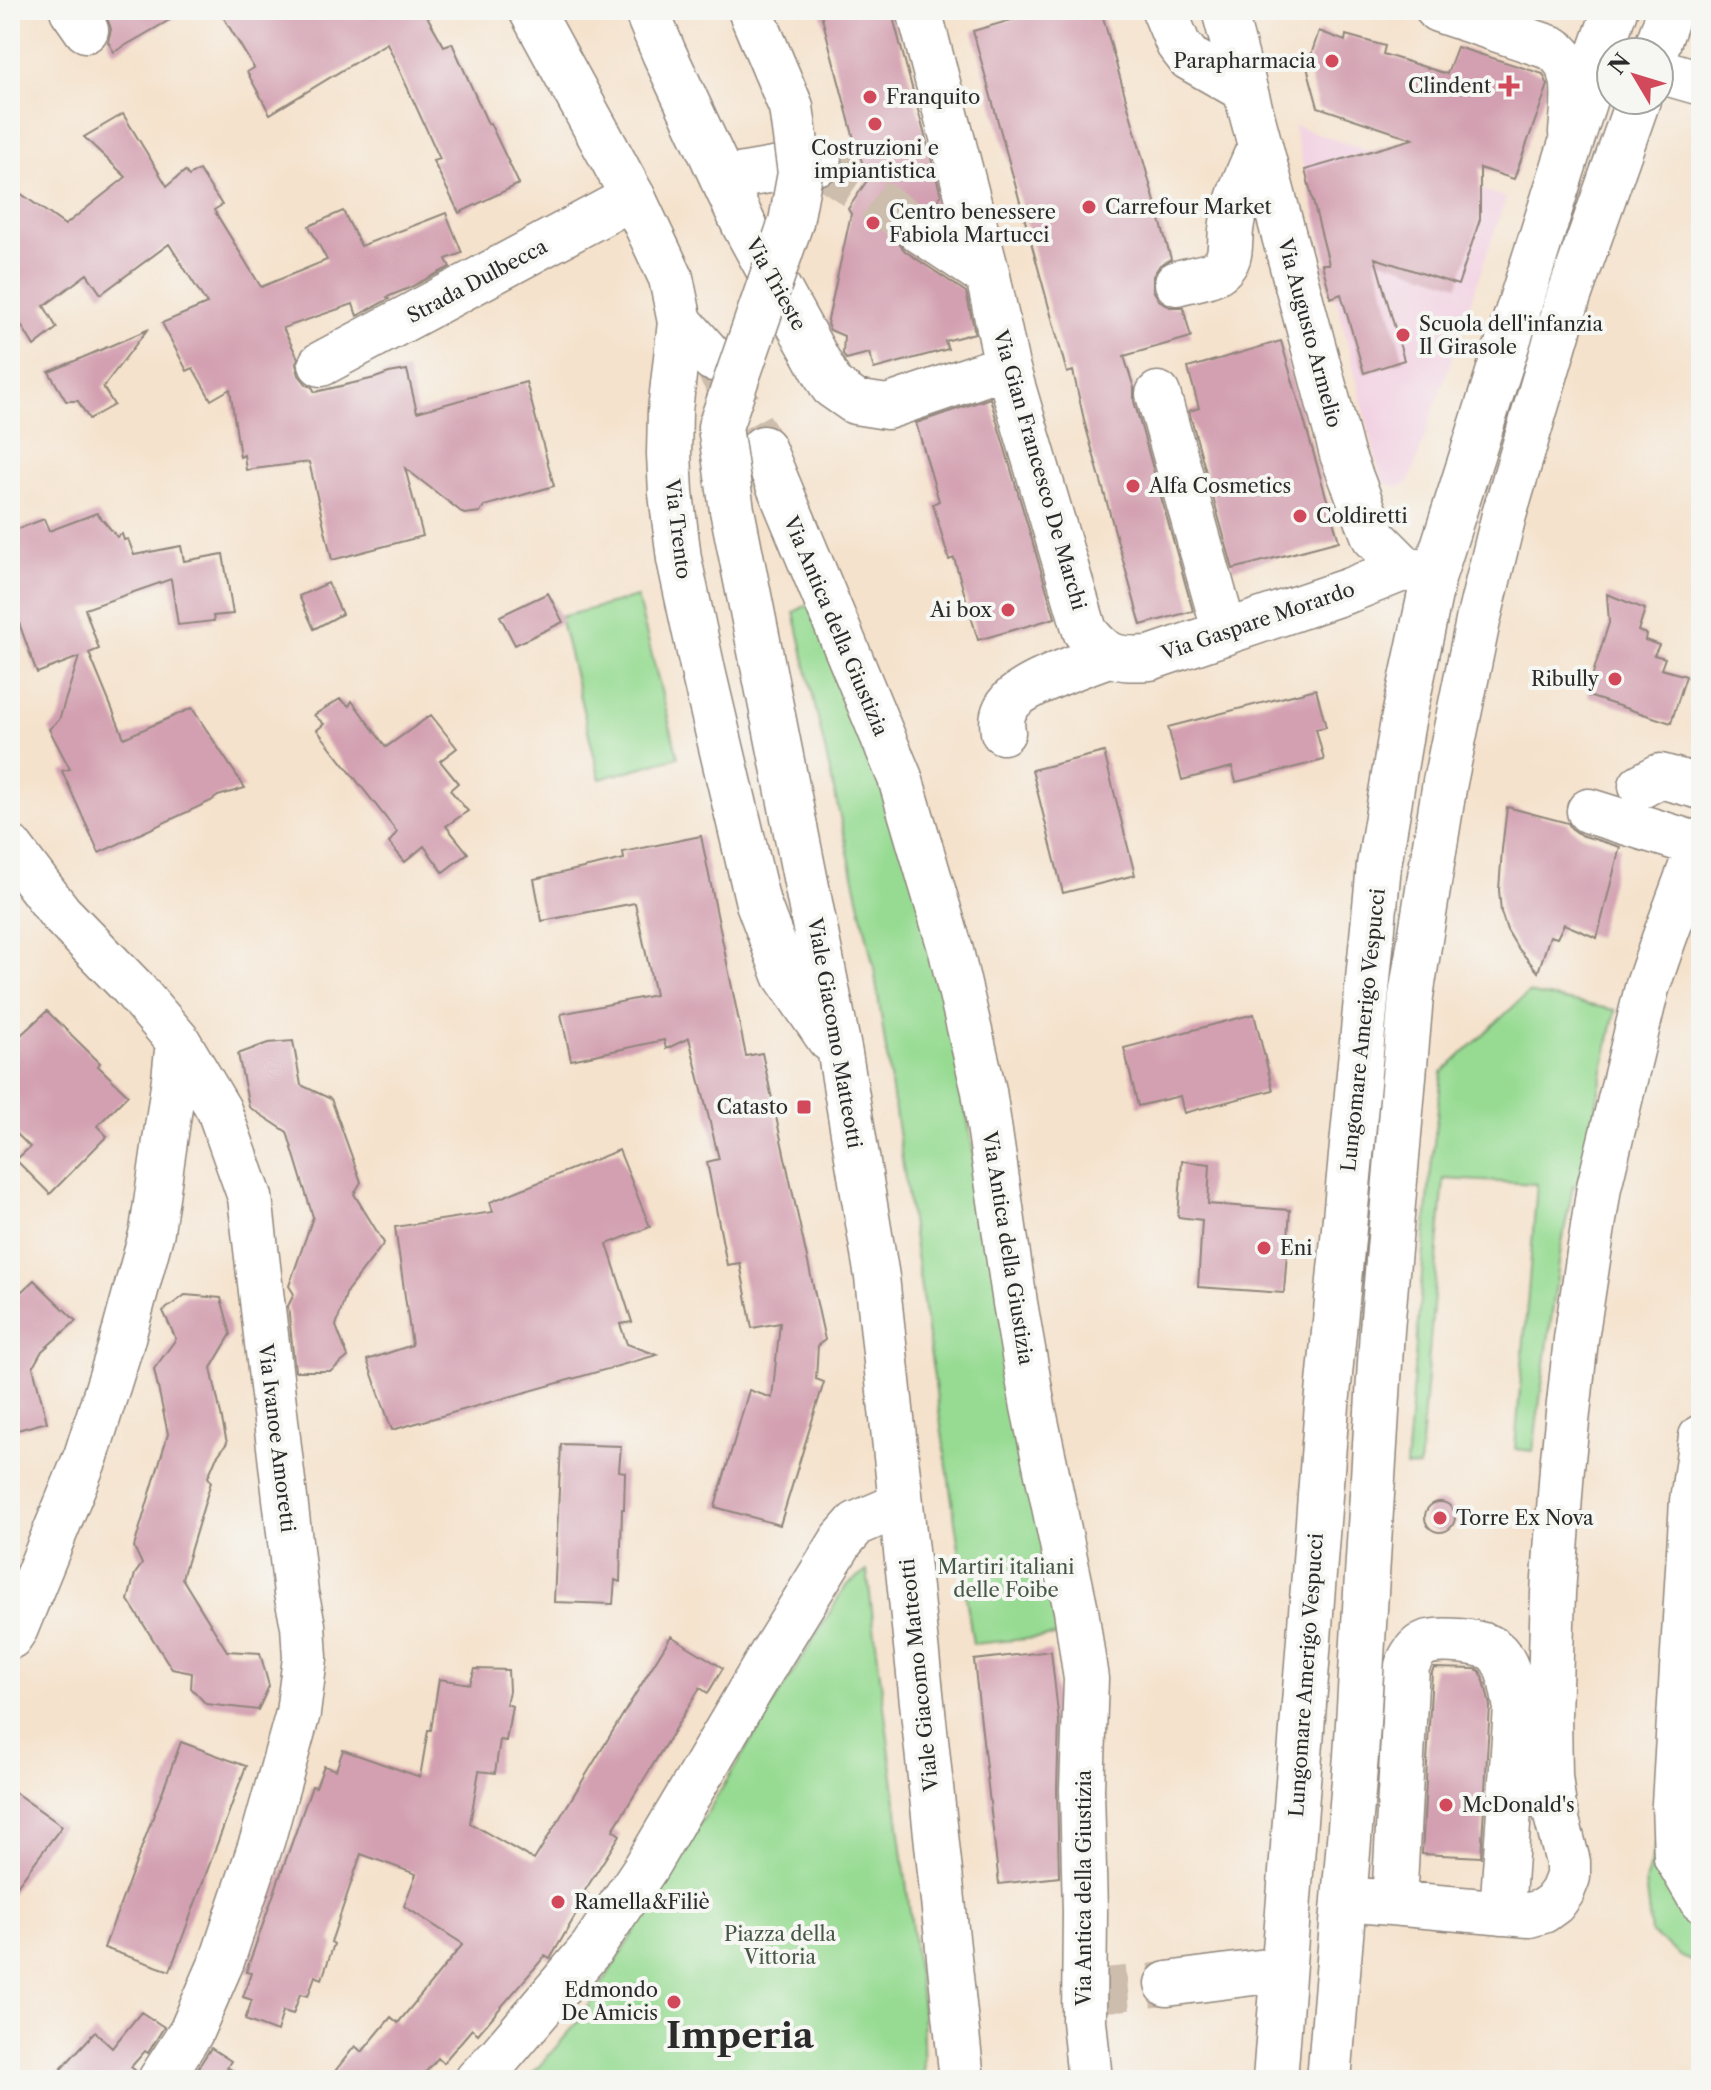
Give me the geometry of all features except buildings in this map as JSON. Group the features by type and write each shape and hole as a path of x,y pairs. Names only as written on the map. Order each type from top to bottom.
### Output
{"street":[{"name":"Via Trento","path":"531,10 633,197 671,278 680,322 670,411 671,493 679,559 758,903 785,975 840,1054"},
{"name":"Via Trieste","path":"646,10 745,227 832,386 855,402 887,407 1007,366"},
{"name":"Viale Giacomo Matteotti","path":"750,10 791,107 800,173 791,222 720,427 732,510 840,1054 877,1277 962,2080"},
{"name":"Via Gian Francesco De Marchi","path":"919,10 988,276 1007,366 1085,631 1108,655"},
{"path":"1164,10 1178,44 1189,58 1238,40"},
{"path":"1438,10 1552,48 1562,55 1569,66 1573,88 1571,144"},
{"name":"Lungomare Amerigo Vespucci","path":"1275,2080 1327,1405 1361,1034 1379,865 1403,721 1419,572 1571,144 1615,10"},
{"path":"1624,10 1624,36"},
{"path":"1661,36 1670,10"},
{"name":"Via Augusto Armelio","path":"1238,40 1260,146 1342,454 1374,537 1419,572 1449,585 1457,594 1469,628 1469,662"},
{"path":"1675,76 1701,83"},
{"path":"1329,2080 1356,1756 1382,1330 1411,996 1445,782 1469,662 1504,515 1568,299 1632,116"},
{"path":"1177,283 1218,272 1229,257 1232,243 1230,230 1239,197 1260,146"},
{"path":"722,179 819,162"},
{"name":"Strada Dulbecca","path":"321,364 633,197"},
{"path":"919,230 988,276"},
{"path":"680,322 713,359"},
{"path":"1169,391 1237,628"},
{"name":"Via Antica della Giustizia","path":"763,448 900,778 951,951 984,1091 1028,1377 1076,1610 1096,1678 1082,1789 1084,2021 1090,2080"},
{"name":"Via Gaspare Morardo","path":"1108,655 1127,659 1150,658 1350,590 1419,572 1453,573 1477,558 1504,515"},
{"path":"1003,732 1002,715 1011,700 1023,690 1108,655"},
{"path":"1641,786 1660,776 1701,787"},
{"path":"732,792 749,807 764,812 793,811"},
{"path":"1345,1899 1529,1915 1543,1911 1554,1903 1568,1877 1568,1862 1554,1808 1550,1776 1549,1715 1553,1593 1576,1339 1599,1187 1647,988 1700,843 1589,811"},
{"name":"Via Ivanoe Amoretti","path":"10,847 60,913 132,987 178,1041 219,1110 250,1197 296,1593 303,1625 305,1658 298,1713 263,1838 222,1961 191,2032 160,2080"},
{"path":"10,1637 86,1456 133,1302 152,1231 178,1041"},
{"path":"1701,1437 1692,1501 1674,1804 1676,1857 1701,1900"},
{"path":"477,2080 592,1948 615,1914 842,1540 856,1524 900,1505"},
{"path":"1394,1903 1407,1666 1411,1656 1428,1642 1477,1643 1494,1650 1500,1657 1506,1667 1516,1708 1502,1913"},
{"path":"1167,1984 1283,1969"}],"shaded area":[{"name":"Scuola dell'infanzia Il Girasole","path":"1293,125 1506,198 1411,477 1409,482 1399,487 1386,484 1381,478"}],"green space":[{"path":"637,597 678,757 600,779 560,617"},
{"name":"Martiri italiani delle Foibe","path":"813,602 864,729 936,946 1036,1495 1057,1636 973,1644 874,968 794,612"},
{"path":"1528,993 1615,1010 1580,1187 1573,1186 1561,1248 1533,1451 1515,1449 1537,1184 1444,1179 1419,1468 1406,1467 1442,1073"},
{"path":"1701,1361 1701,1965 1682,1957 1651,1933 1645,1882 1667,1804 1683,1487"},
{"name":"Piazza della Vittoria","path":"867,1571 922,2008 924,2080 527,2080 580,2020 846,1586"}],"tunnel":[{"path":"819,162 919,230"},
{"path":"718,368 763,448"},
{"path":"1084,1992 1167,1984"}],"place":[{"name":"Parapharmacia","path":"1332,61"},
{"name":"Clindent","path":"1509,86"},
{"name":"Franquito","path":"870,97"},
{"name":"Costruzioni e impiantistica","path":"875,124"},
{"name":"Carrefour Market","path":"1089,207"},
{"name":"Centro benessere Fabiola Martucci","path":"873,223"},
{"name":"Scuola dell'infanzia Il Girasole","path":"1403,335"},
{"name":"Alfa Cosmetics","path":"1133,486"},
{"name":"Coldiretti","path":"1300,516"},
{"name":"Ai box","path":"1008,610"},
{"name":"Ribully","path":"1615,679"},
{"name":"Catasto","path":"804,1107"},
{"name":"Eni","path":"1264,1248"},
{"name":"Torre Ex Nova","path":"1440,1518"},
{"name":"McDonald's","path":"1446,1805"},
{"name":"Ramella&Filiè","path":"558,1902"},
{"name":"Edmondo De Amicis","path":"674,2002"}],"district":[{"name":"Imperia","path":"740,2035"}]}
